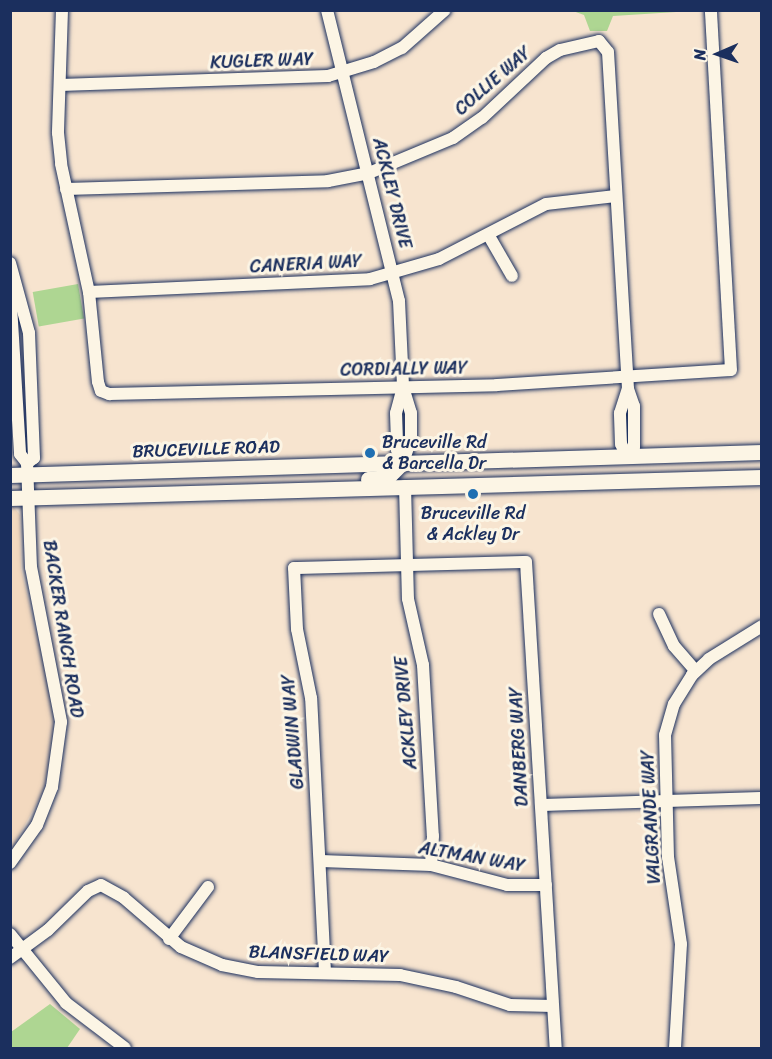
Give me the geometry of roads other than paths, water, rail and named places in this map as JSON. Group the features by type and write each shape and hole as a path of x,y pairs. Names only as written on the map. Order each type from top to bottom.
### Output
{"main road":[{"name":"BRUCEVILLE ROAD","path":"21,471 762,452"},
{"path":"533,483 564,474 614,472 624,465 626,455"},
{"path":"306,489 338,480 388,477 403,462"},
{"path":"10,498 762,477"}],"street":[{"name":"CORDIALLY WAY","path":"62,10 58,133 66,189 89,291 98,382 105,393 628,383 728,372 734,366 711,10"},
{"name":"ACKLEY DRIVE","path":"327,10 393,273 401,324 403,387 396,413 397,450 403,462"},
{"name":"KUGLER WAY","path":"60,85 320,78 342,72 402,48 445,10"},
{"name":"COLLIE WAY","path":"66,189 328,181 369,173 453,138 482,118 546,58 560,50 599,41 608,52 628,383 620,413 621,444 626,455"},
{"name":"CANERIA WAY","path":"89,291 352,282 439,259 489,236 546,204 616,196"},
{"path":"489,236 512,276"},
{"path":"11,269 17,278 29,333 34,458 21,471"},
{"path":"10,288 21,471"},
{"name":"BACKER RANCH ROAD","path":"10,863 44,810 61,739 60,707 32,567 26,497 21,471"},
{"name":"ACKLEY DRIVE","path":"405,486 411,617 423,665 433,836 431,865"},
{"name":"DANBERG WAY","path":"408,565 526,562 556,1048"},
{"name":"GLADWIN WAY","path":"325,972 311,698 297,629 294,568 408,565"},
{"path":"659,614 674,646 696,671"},
{"name":"VALGRANDE WAY","path":"675,1048 681,944 668,857 663,754 668,723 682,689 696,671 762,626"},
{"path":"541,805 665,799 762,798"},
{"name":"ALTMAN WAY","path":"321,861 431,865 507,885 546,885"},
{"name":"BLANSFIELD WAY","path":"22,949 88,891 101,885 124,898 169,939 201,957 243,970 400,975 456,987 510,1005 553,1006"},
{"path":"169,939 208,887"},
{"path":"10,934 66,1003 125,1048"},
{"path":"10,958 22,949"}],"place":[{"name":"Bruceville Rd & Barcella Dr","path":"370,453"},
{"name":"Bruceville Rd & Ackley Dr","path":"473,494"}]}
